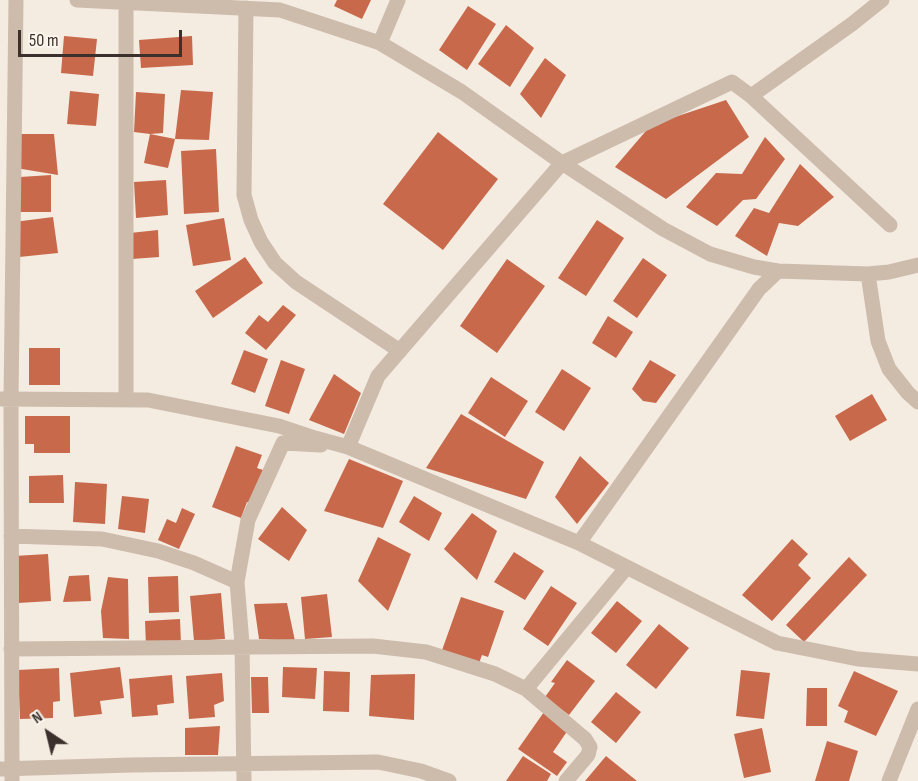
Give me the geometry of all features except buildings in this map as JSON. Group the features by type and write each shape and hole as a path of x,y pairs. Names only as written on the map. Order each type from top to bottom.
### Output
{"street":[{"path":"16,0 5,400 11,536 8,773 131,765 378,762 421,771 449,781"},
{"path":"77,0 280,10 380,43 462,92 562,163 663,229 711,254 754,267 778,271 868,274 918,266"},
{"path":"380,43 398,0"},
{"path":"751,96 882,0"},
{"path":"126,2 126,400"},
{"path":"246,8 244,195 251,220 261,242 275,263 296,282 400,351"},
{"path":"348,447 378,376 562,163 732,82 751,96 890,225"},
{"path":"579,543 759,289 778,271"},
{"path":"868,274 878,341 889,369 918,402"},
{"path":"5,400 148,400 279,426 348,447 579,543 777,643 858,660 918,664"},
{"path":"244,781 242,647 237,582 248,520 283,443 348,447"},
{"path":"11,536 102,539 158,551 237,582"},
{"path":"526,689 627,567"},
{"path":"11,649 373,646 426,652 495,674 526,689 585,739 590,747 588,755 566,781"},
{"path":"889,781 918,709"},
{"path":"131,765 131,781"}]}
